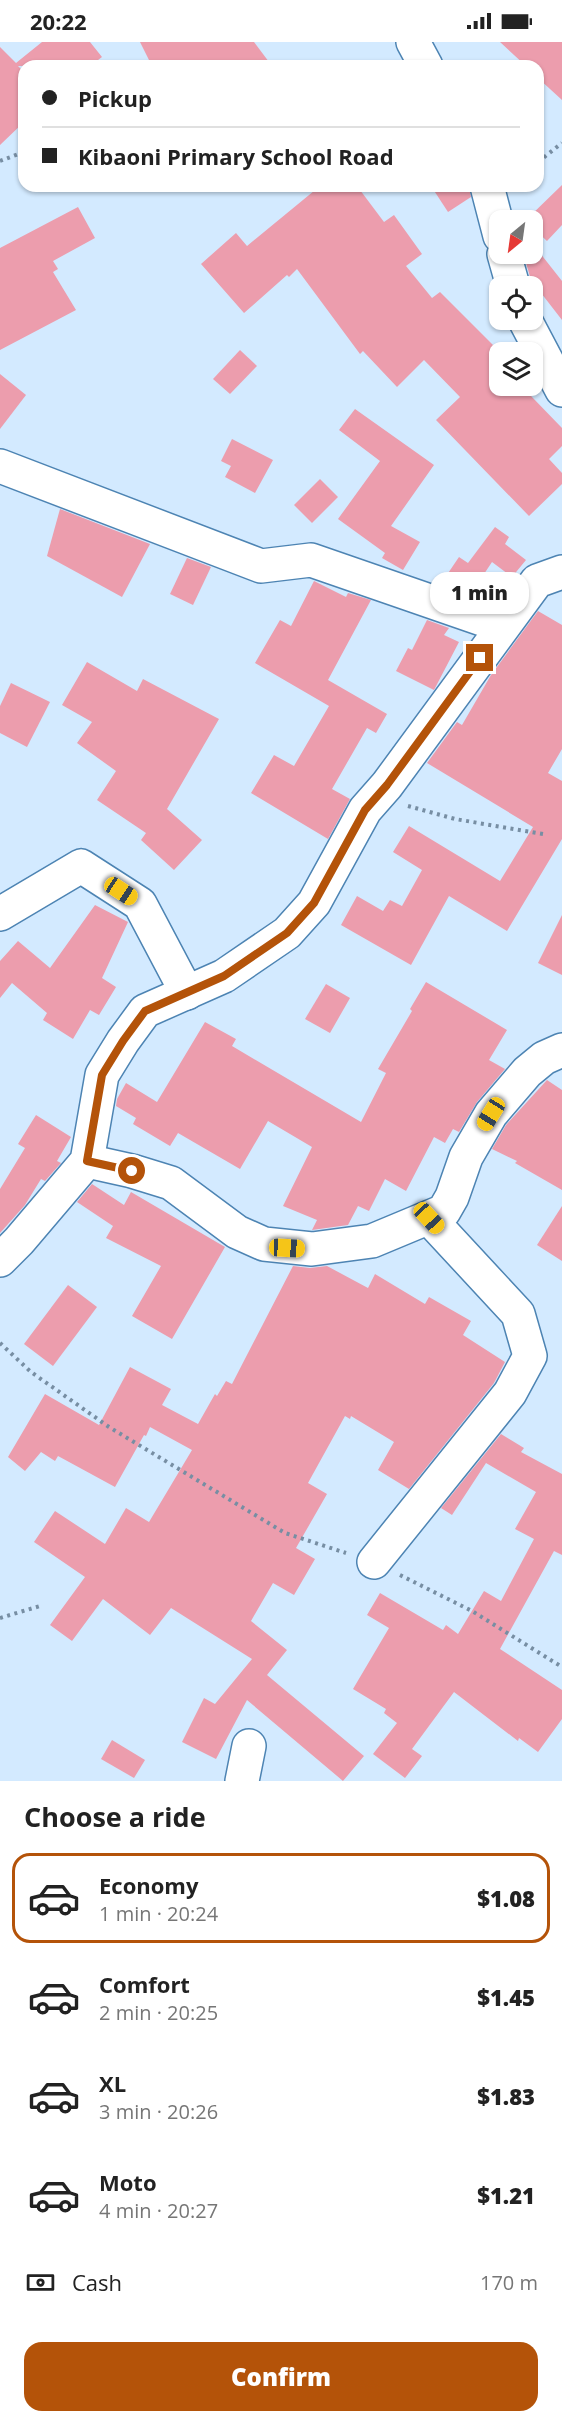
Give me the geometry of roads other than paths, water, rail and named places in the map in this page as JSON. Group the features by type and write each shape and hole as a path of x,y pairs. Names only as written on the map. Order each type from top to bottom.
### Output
{"street":[{"path":"413,42 423,60"},
{"path":"489,192 493,210"},
{"path":"530,330 562,390"},
{"path":"0,466 261,566 311,560 502,626"},
{"path":"0,1260 87,1161 102,1075 145,1011 224,976 287,933 314,903 365,810 502,626 554,573"},
{"path":"0,914 81,866 140,904 187,993"},
{"path":"87,1161 171,1183 237,1232 264,1244 312,1249 372,1241 444,1211 452,1197 466,1157 479,1133 508,1092 526,1071 544,1058 562,1050"},
{"path":"374,1562 510,1393 530,1356 518,1314 429,1218"},
{"path":"242,1781 249,1746"}]}
